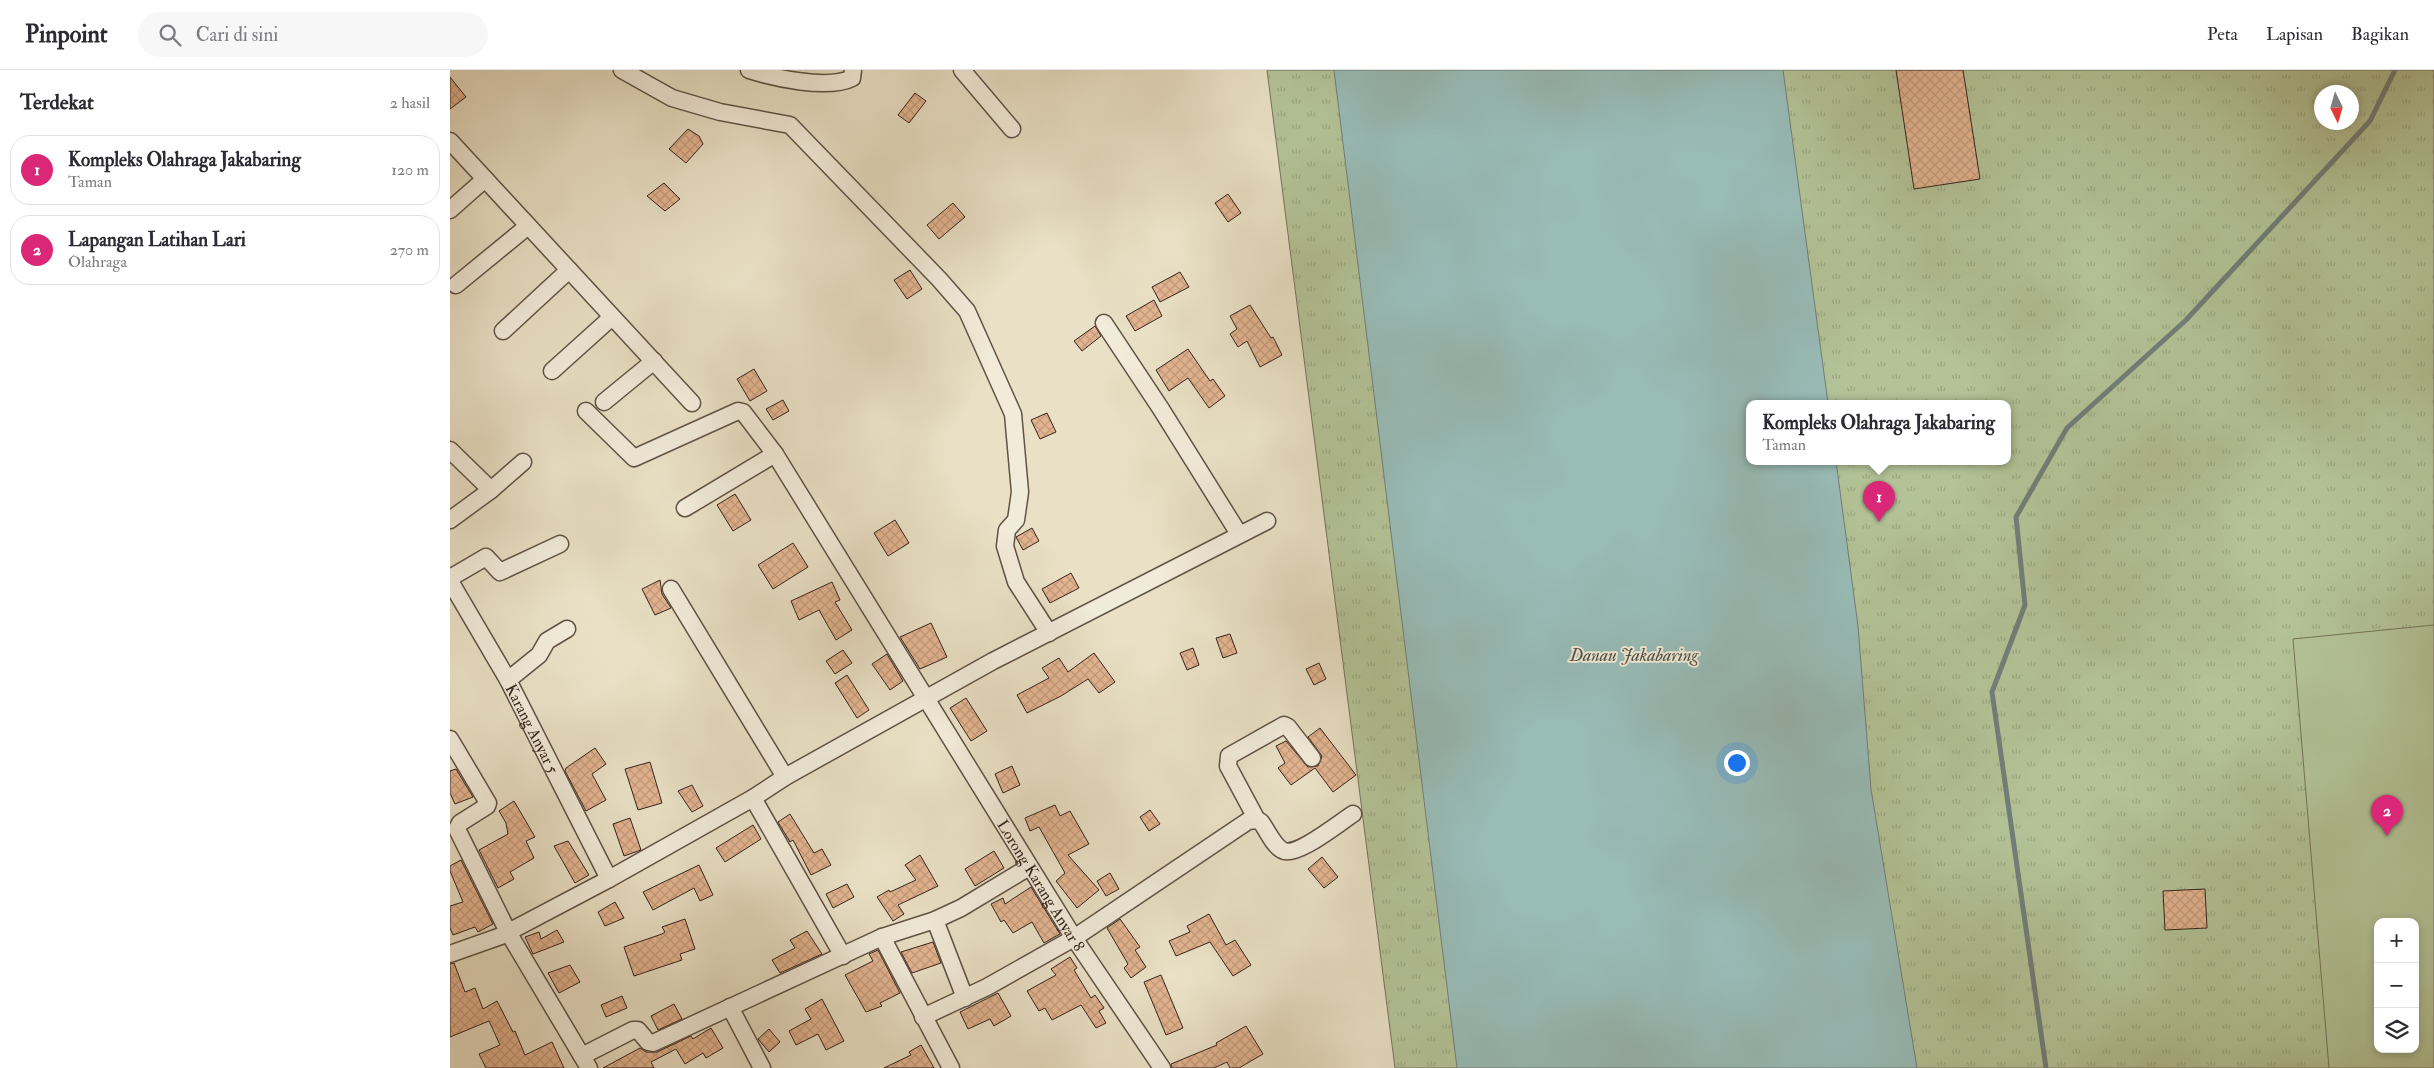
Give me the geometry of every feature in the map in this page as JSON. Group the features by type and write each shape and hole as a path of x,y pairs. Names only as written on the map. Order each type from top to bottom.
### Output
{"street":[{"path":"622,70 680,101 720,112 790,125 939,279 966,311 1013,414 1020,492 1016,520 1007,530 1005,546 1016,582 1049,633"},
{"path":"753,71 784,78 825,82 845,81 852,78 852,70"},
{"path":"962,70 1012,129"},
{"path":"450,141 692,403"},
{"path":"450,210 485,179"},
{"path":"456,284 528,226"},
{"path":"503,331 569,270"},
{"path":"552,370 612,317"},
{"path":"1104,323 1161,409 1239,534"},
{"path":"604,402 654,361"},
{"name":"Lorong Karang Anyar 8","path":"586,411 634,458 738,410 743,412 775,454 1029,867 1074,938 1162,1068"},
{"path":"450,450 491,490"},
{"path":"685,508 775,454"},
{"path":"450,520 491,490 523,462"},
{"path":"450,953 508,932 609,879 753,798 784,777 925,700 1049,633 1239,534 1268,521"},
{"path":"450,579 486,556 500,572 560,544"},
{"name":"Karang Anyar 5","path":"450,579 508,680 609,879"},
{"path":"671,589 784,777"},
{"path":"508,680 539,655 546,641 568,629"},
{"path":"1312,758 1288,727 1284,725 1229,756 1228,766 1257,820 1261,822 1280,849 1288,852 1302,848 1353,814"},
{"path":"450,739 488,803 487,806 460,823 457,829 508,932 585,1062 633,1030 638,1030 648,1042 653,1043 882,937 935,920 961,908 1029,867"},
{"path":"753,798 843,956"},
{"path":"923,1017 965,998 1074,938 1242,825 1257,820"},
{"path":"935,920 965,998"},
{"path":"882,937 951,1068"},
{"path":"730,1008 762,1068"}],"green space":[{"path":"1267,70 2434,70 2434,1068 1395,1068"},
{"path":"2434,625 2434,1068 2329,1068 2293,639"}],"water":[{"name":"Danau Jakabaring","path":"1334,70 1783,70 1828,400 1746,400 1746,465 1837,465 1858,626 1871,789 1917,1068 1457,1068"}],"building":[{"path":"1896,70 1963,70 1980,179 1914,189"},
{"path":"450,77 466,97 450,109"},
{"path":"915,93 926,101 909,123 898,115"},
{"path":"688,129 699,136 703,144 686,163 669,149"},
{"path":"664,183 680,199 665,211 647,196"},
{"path":"1228,194 1241,213 1228,222 1215,203"},
{"path":"953,203 965,217 939,239 927,225"},
{"path":"910,270 922,289 907,299 894,280"},
{"path":"1180,272 1189,287 1160,302 1152,287"},
{"path":"1154,300 1162,316 1135,331 1126,316"},
{"path":"1250,305 1271,338 1273,337 1282,355 1260,367 1247,341 1238,347 1230,334 1237,329 1230,316"},
{"path":"1095,326 1101,336 1082,351 1074,341"},
{"path":"1188,349 1210,381 1213,379 1225,396 1209,408 1188,378 1169,391 1156,370"},
{"path":"754,369 767,391 750,401 737,379"},
{"path":"783,400 789,411 773,420 766,409"},
{"path":"1047,413 1056,432 1040,439 1031,420"},
{"path":"735,494 751,520 733,531 717,505"},
{"path":"895,520 909,543 888,556 874,533"},
{"path":"1032,528 1039,541 1023,550 1016,537"},
{"path":"793,543 808,567 773,589 758,565"},
{"path":"1071,573 1079,588 1050,603 1042,589"},
{"path":"660,580 662,594 671,608 655,615 642,589"},
{"path":"832,582 840,600 835,602 852,630 836,640 819,610 799,620 791,601"},
{"path":"931,623 947,657 920,669 900,637"},
{"path":"1230,634 1237,653 1223,658 1216,638"},
{"path":"1193,648 1199,665 1187,670 1180,653"},
{"path":"843,650 852,663 835,674 826,661"},
{"path":"1094,653 1115,682 1099,693 1088,679 1061,696 1027,713 1017,695 1049,678 1042,668 1059,658 1068,672"},
{"path":"887,654 903,681 890,690 872,664"},
{"path":"1319,663 1326,679 1314,685 1306,669"},
{"path":"847,675 869,710 857,718 835,683"},
{"path":"966,698 987,731 971,741 950,708"},
{"path":"1320,728 1356,775 1333,792 1315,768 1291,785 1278,768 1285,763 1276,746 1286,741 1308,767 1318,766 1322,756 1308,737"},
{"path":"595,748 606,764 592,774 606,800 586,811 565,771 566,768"},
{"path":"650,762 662,803 638,810 625,769"},
{"path":"1012,766 1020,785 1003,793 995,774"},
{"path":"456,769 473,797 455,804 450,793 450,771"},
{"path":"692,785 703,806 692,812 678,791"},
{"path":"514,801 535,837 526,841 534,858 510,872 514,879 498,888 479,850 508,834 506,823 499,811"},
{"path":"1055,805 1060,816 1070,811 1089,844 1068,855 1099,890 1077,908 1056,881 1065,873 1039,827 1030,831 1025,818"},
{"path":"1150,810 1160,824 1149,831 1140,817"},
{"path":"790,814 814,853 822,849 831,865 811,875 793,840 790,842 778,822"},
{"path":"630,818 641,850 624,856 613,824"},
{"path":"753,825 761,839 725,862 716,848"},
{"path":"568,841 589,875 575,883 554,846"},
{"path":"994,851 1004,868 975,886 965,869"},
{"path":"920,855 938,886 898,905 904,914 893,921 877,897 889,890 890,892 916,880 905,865"},
{"path":"1322,857 1338,877 1324,888 1308,869"},
{"path":"461,860 493,924 478,932 475,927 453,935 450,928 450,906 463,902 450,871 450,866"},
{"path":"699,865 713,895 700,901 694,888 653,910 643,892"},
{"path":"1110,873 1119,889 1106,896 1097,881"},
{"path":"847,884 854,897 833,908 826,894"},
{"path":"1031,887 1060,934 1044,943 1032,922 1013,933 1004,920 1001,922 991,904 1003,898 1005,904"},
{"path":"2205,889 2207,928 2165,930 2163,891"},
{"path":"615,902 624,918 605,926 598,912"},
{"path":"1209,914 1226,945 1235,940 1251,965 1233,976 1210,942 1176,956 1169,941 1190,932 1187,926"},
{"path":"685,919 695,949 680,954 682,960 634,976 624,947 662,934 665,932 662,927"},
{"path":"1120,919 1140,947 1135,950 1146,967 1131,978 1124,968 1128,964 1107,928"},
{"path":"557,930 564,942 533,954 525,937 539,932 541,939"},
{"path":"807,931 822,954 780,973 772,960 795,948 790,940"},
{"path":"933,942 941,963 912,973 901,952"},
{"path":"878,950 900,993 880,1003 882,1006 866,1012 845,975 873,961 869,954"},
{"path":"1070,957 1077,968 1074,970 1091,998 1095,995 1104,1008 1099,1011 1106,1023 1096,1028 1081,1005 1052,1020 1045,1008 1039,1011 1027,991 1056,975 1051,969"},
{"path":"454,963 465,992 475,988 483,1009 497,1001 513,1032 515,1031 525,1055 552,1042 564,1068 486,1068 479,1054 500,1045 489,1021 450,1037 450,964"},
{"path":"570,965 580,982 559,993 548,973"},
{"path":"1161,975 1183,1028 1166,1035 1144,982"},
{"path":"998,993 1011,1016 994,1026 990,1019 968,1029 960,1012"},
{"path":"622,996 627,1008 606,1017 601,1005"},
{"path":"822,999 844,1041 826,1050 818,1034 796,1045 789,1031 811,1019 805,1009"},
{"path":"674,1004 682,1019 658,1030 651,1016"},
{"path":"1246,1026 1263,1054 1239,1068 1230,1068 1227,1062 1214,1068 1172,1068 1171,1064 1217,1045 1216,1043"},
{"path":"711,1028 723,1048 706,1058 703,1053 685,1064 676,1049 651,1062 654,1068 603,1068 640,1048 646,1052 657,1052 691,1036 693,1039"},
{"path":"769,1029 780,1042 769,1052 758,1039"},
{"path":"921,1045 934,1068 884,1068 911,1055 909,1052"}],"waterway":[{"path":"2046,1068 1992,692 2025,605 2016,517 2067,428 2186,320 2370,121 2395,70"}],"place":[{"name":"Kompleks Olahraga Jakabaring","path":"1879,522"},
{"name":"Lapangan Latihan Lari","path":"2387,836"}]}
